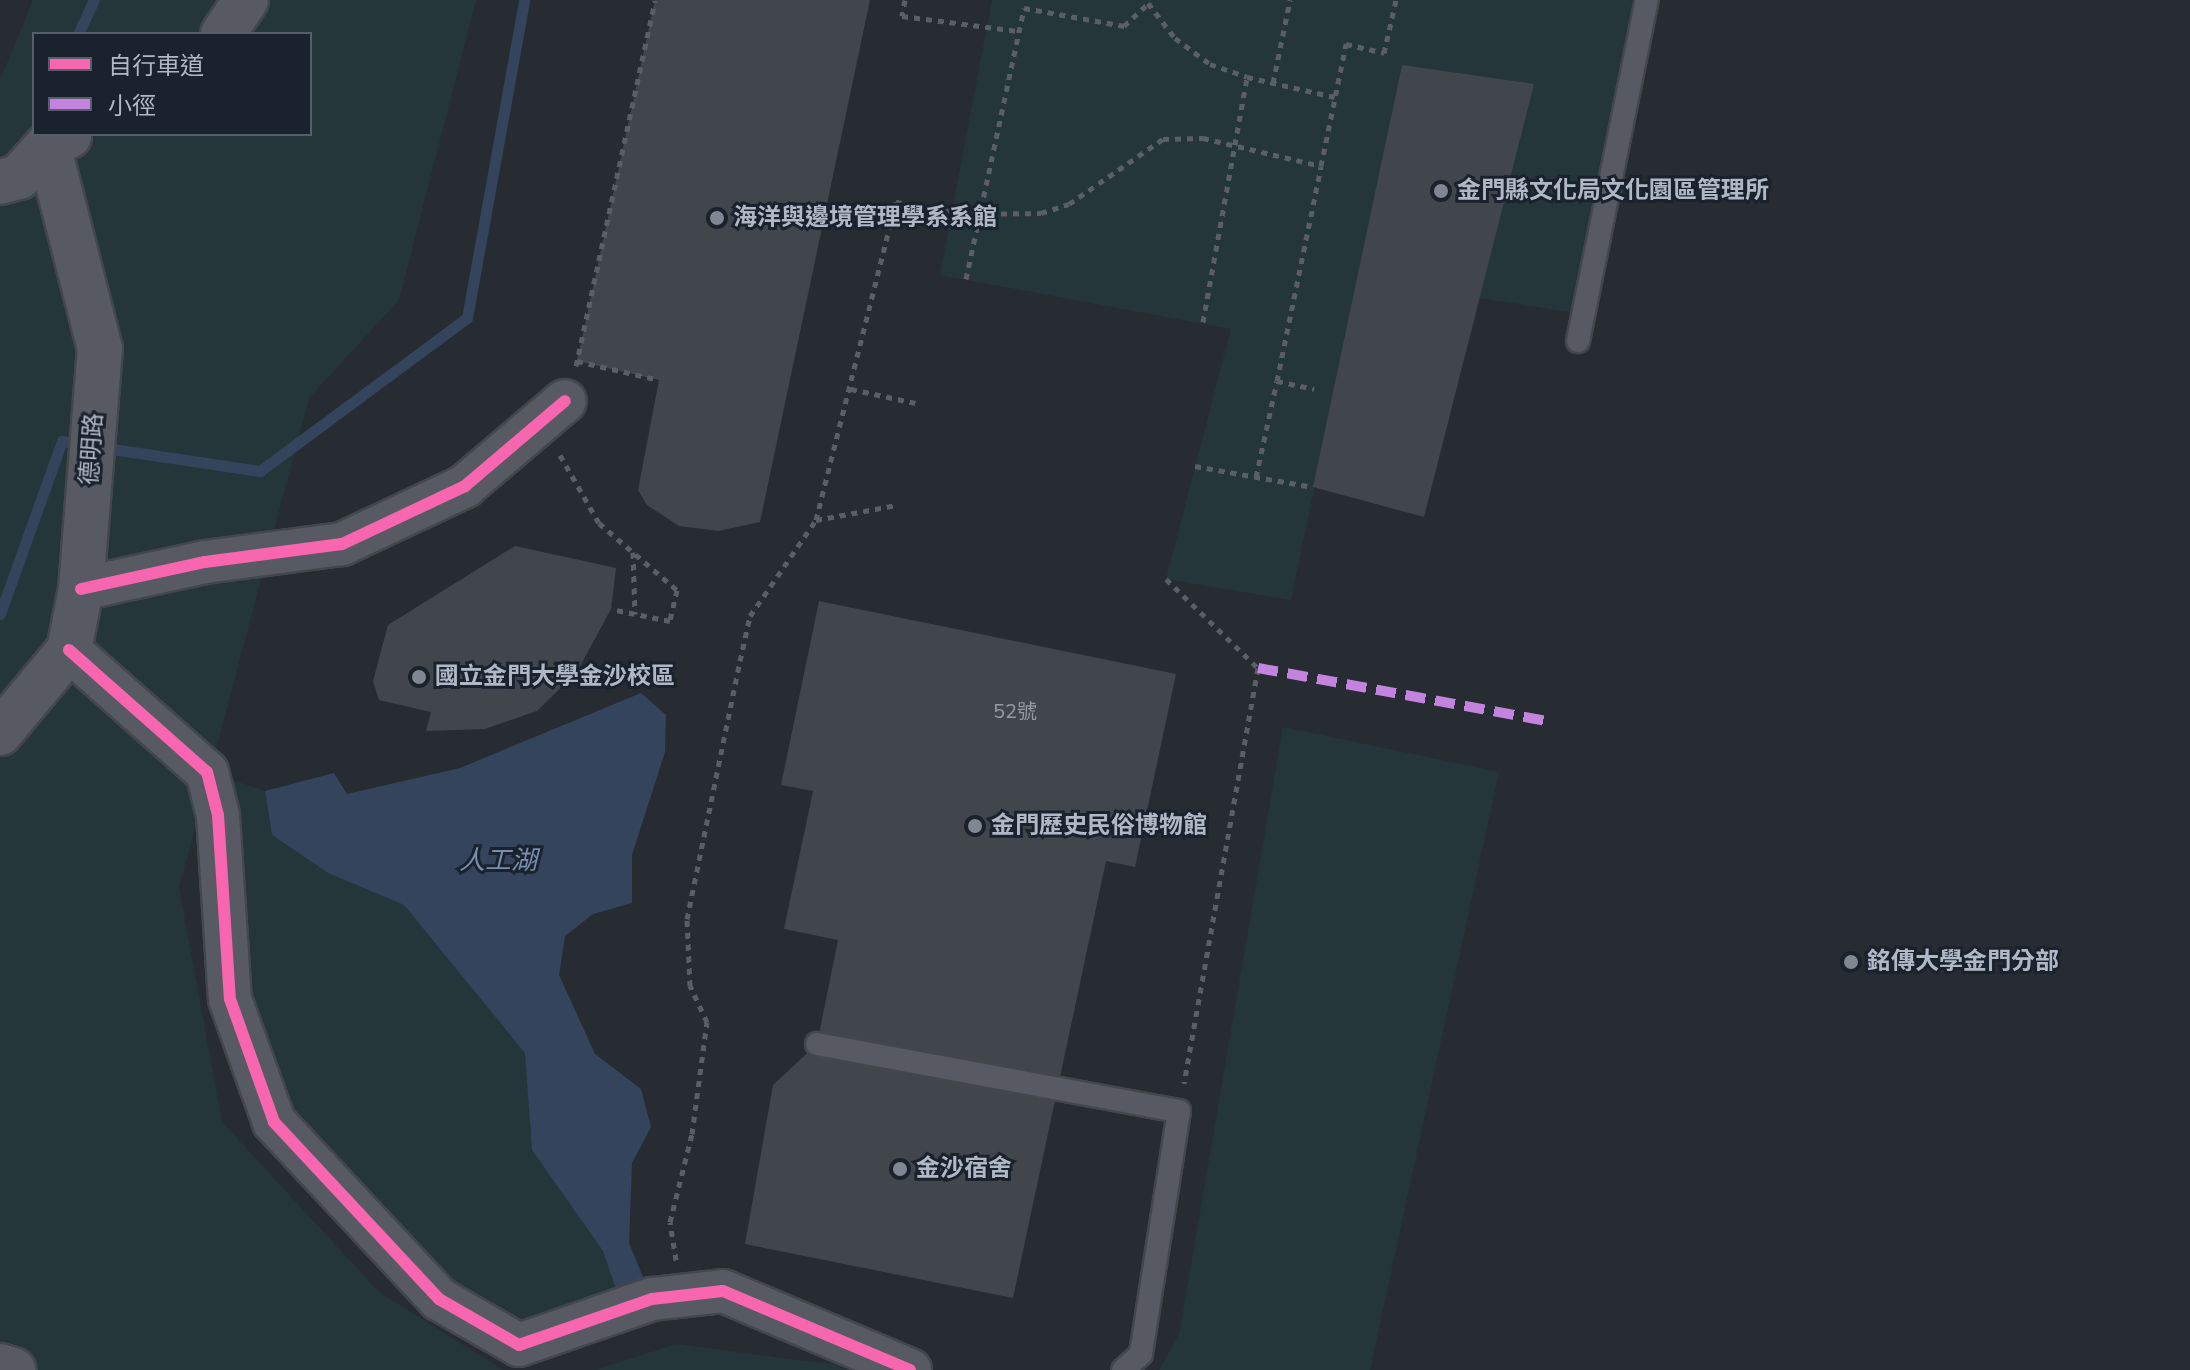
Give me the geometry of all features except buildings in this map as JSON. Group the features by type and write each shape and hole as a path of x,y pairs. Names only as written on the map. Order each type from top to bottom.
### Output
{"street":[{"path":"224,32 246,0"},
{"path":"0,182 19,177 62,139"},
{"name":"德明路","path":"0,733 69,650 81,589 100,349 62,139"},
{"path":"81,589 205,562 342,544 465,486 565,401"},
{"path":"69,650 207,772 218,815 230,999 274,1122 439,1299 519,1345 652,1299 723,1291 910,1370"},
{"path":"0,1366 13,1370"}],"lane":[{"path":"1578,341 1647,0"},
{"path":"817,1044 1179,1111 1141,1354 1123,1370"}],"path":[{"path":"611,609 670,621 677,590 599,523 553,443 577,361 655,0"},
{"path":"905,0 902,16 1018,31"},
{"path":"1273,83 1290,0"},
{"path":"1256,477 1346,44 1384,53 1396,0"},
{"path":"966,279 977,214 1024,8 1124,26 1148,2 1175,38 1210,64 1247,77 1335,97"},
{"path":"1203,322 1247,77"},
{"path":"688,1295 670,1222 692,1134 707,1022 690,986 687,919 750,616 816,520 896,202 977,214 1041,213 1069,204 1163,139 1203,138 1321,166"},
{"path":"577,361 659,380"},
{"path":"1277,381 1314,389"},
{"path":"851,389 915,403"},
{"path":"1195,466 1313,487"},
{"path":"816,520 897,505"},
{"path":"633,552 635,614"},
{"path":"1166,579 1258,668 1179,1111"}],"shaded area":[{"path":"33,0 476,0 399,300 309,398 210,772 265,791 272,835 328,873 404,905 526,1053 532,1150 603,1251 623,1310 519,1345 274,1122 209,778 179,887 222,1122 379,1292 503,1370 0,1370 0,80"},
{"path":"992,0 1647,0 1583,314 1479,298 1402,65 1291,600 1166,579 1231,329 940,275"},
{"path":"1283,727 1499,772 1370,1370 1159,1370 1179,1335"},
{"path":"676,1344 836,1365 846,1370 595,1370"}],"water":[{"name":"人工湖","path":"641,693 666,715 665,752 632,855 632,903 593,914 565,936 559,975 595,1054 641,1089 651,1127 632,1163 629,1243 652,1299 623,1310 603,1251 532,1150 525,1053 404,905 328,873 272,835 265,791 334,773 347,794 460,768"}],"waterway":[{"path":"79,32 94,0"},
{"path":"99,447 260,471 467,318 524,0"},
{"path":"0,614 62,441 82,444"}],"marked path":[{"path":"1258,668 1552,722"}],"cycle path":[{"path":"81,589 205,562 342,544 465,486 565,401"},
{"path":"69,650 207,772 218,815 230,999 274,1122 439,1299 519,1345 652,1299 723,1291 910,1370"}],"place":[{"name":"金門縣文化局文化園區管理所","path":"1441,191"},
{"name":"海洋與邊境管理學系系館","path":"717,218"},
{"name":"國立金門大學金沙校區","path":"419,677"},
{"name":"金門歷史民俗博物館","path":"975,826"},
{"name":"銘傳大學金門分部","path":"1851,962"},
{"name":"金沙宿舍","path":"900,1169"}]}
